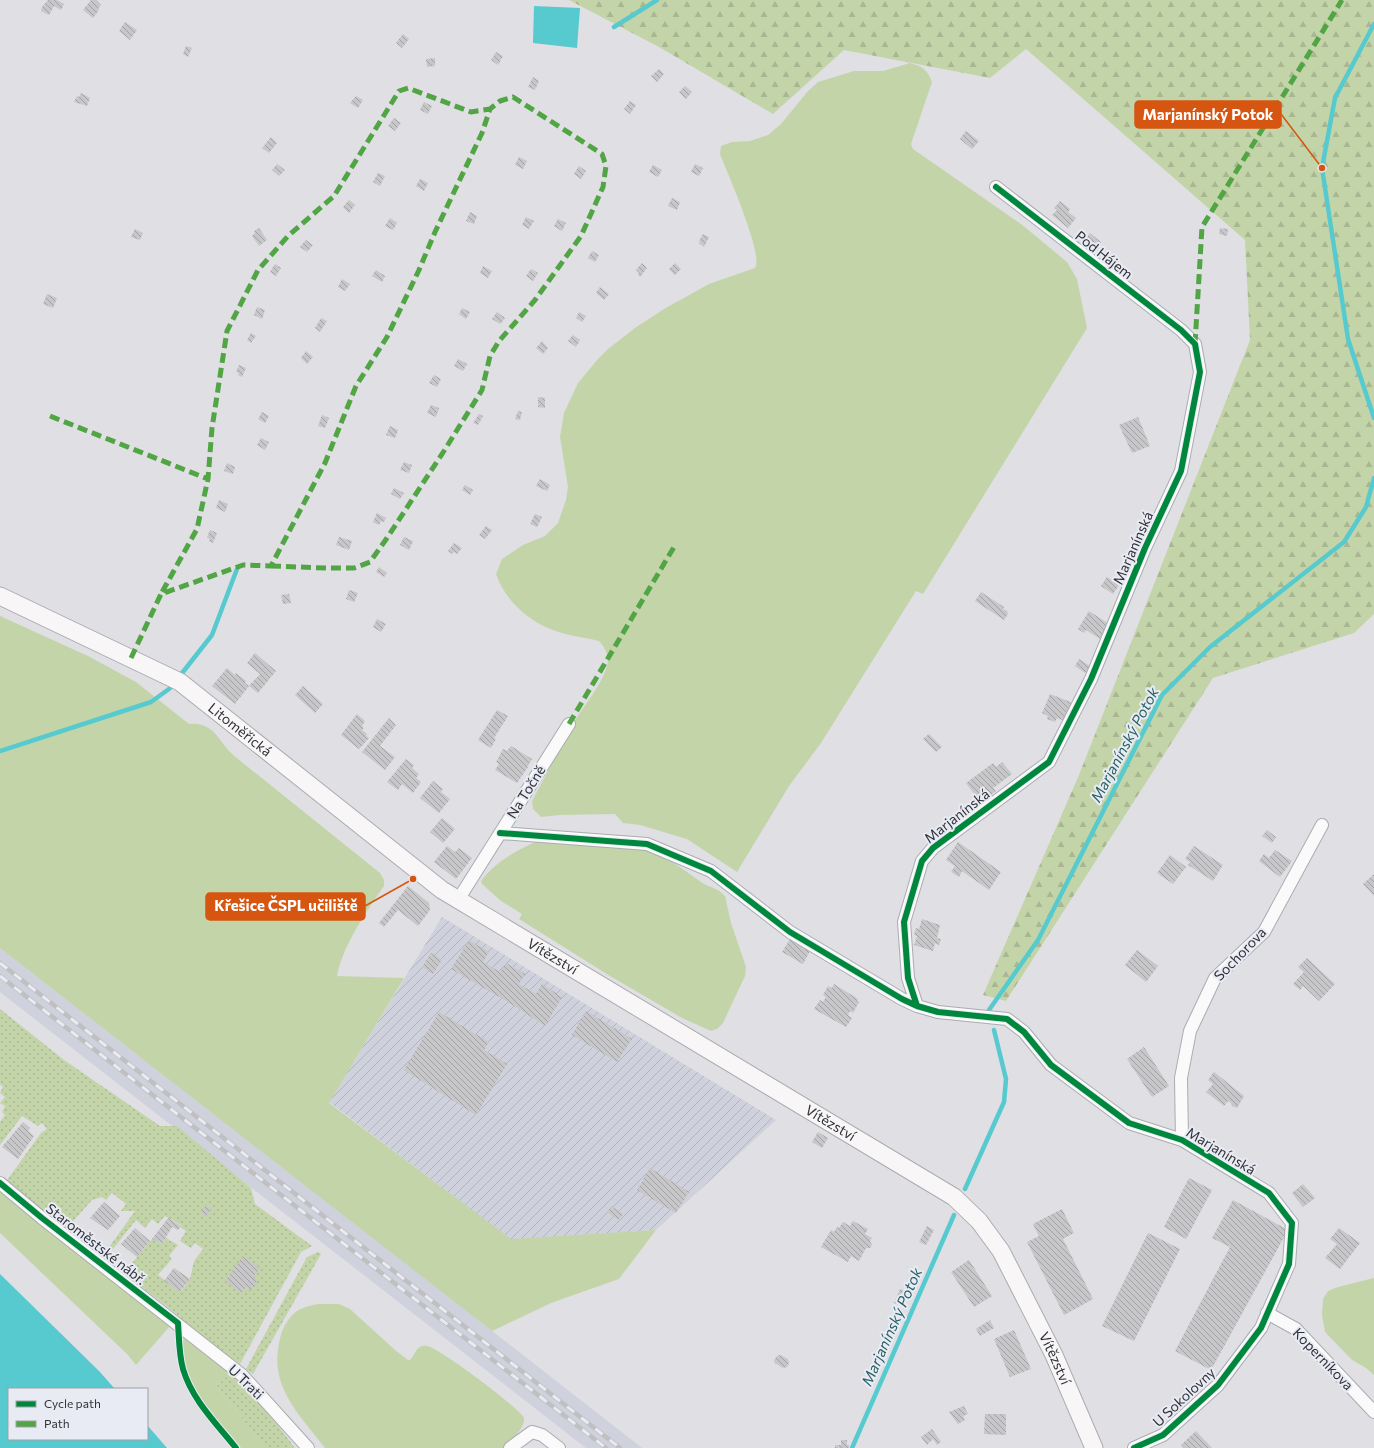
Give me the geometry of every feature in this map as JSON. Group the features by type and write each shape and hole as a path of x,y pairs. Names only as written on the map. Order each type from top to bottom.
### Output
{"main road":[{"name":"Litoměřická","path":"0,596 174,679 442,890 458,900"},
{"name":"Vítězství","path":"458,900 954,1197 979,1221 1001,1251 1054,1355 1094,1448"}],"street":[{"name":"Pod Hájem","path":"996,187 1181,330 1195,344"},
{"name":"Marjanínská","path":"1195,344 1200,372 1181,471 1145,548 1092,679 1049,762 933,848 922,861 904,922 908,978 917,1006 938,1012 1007,1019 1024,1032 1051,1065 1129,1123 1182,1140 1269,1193 1292,1223 1288,1264 1267,1313"},
{"name":"Na Točně","path":"458,900 568,724"},
{"name":"Sochorova","path":"1182,1140 1181,1078 1190,1031 1215,978 1264,932 1322,825"},
{"path":"500,833 647,844 711,871 790,932 902,999 917,1006"},
{"name":"Staroměstské nábř.","path":"0,1183 42,1218 178,1323"},
{"name":"Koperníkova","path":"1267,1313 1296,1329 1374,1412"},
{"name":"U Sokolovny","path":"1134,1448 1163,1436 1218,1386 1260,1328 1267,1313"},
{"name":"U Trati","path":"178,1323 242,1375 308,1448"},
{"path":"510,1448 532,1432 542,1435 559,1448"}],"shaded area":[{"path":"442,917 776,1120 656,1230 511,1240 329,1102"},
{"path":"0,948 642,1448 586,1448 0,992"}],"green space":[{"path":"569,0 1374,0 1374,614 1354,633 1213,678 1006,1001 983,995 1079,775 1250,340 1245,240 1026,49 990,78 844,50 773,114 659,47"},
{"path":"910,63 924,69 932,82 911,144 913,149 1021,224 1067,262 1077,279 1087,328 923,594 916,591 821,743 789,786 737,872 687,839 640,825 623,823 615,814 560,815 541,817 533,809 532,801 570,729 605,673 608,663 607,656 605,649 599,641 554,630 532,619 517,607 510,599 504,591 496,574 502,559 523,545 545,536 558,523 566,500 568,487 560,437 564,413 578,383 608,349 635,328 664,309 709,284 755,268 756,260 750,231 720,154 721,146 732,142 750,141 768,135 781,124 808,91 818,82 854,71 883,71"},
{"path":"0,616 88,656 136,682 189,724 206,726 218,736 228,750 238,759 380,873 384,880 384,886 356,929 344,953 337,976 404,978 329,1103 511,1239 656,1230 619,1279 551,1303 492,1331 0,948"},
{"path":"540,840 634,846 656,854 674,863 704,884 718,890 725,896 731,923 746,967 745,976 723,1023 717,1029 711,1031 682,1018 610,976 519,919 522,914 501,901 482,884 481,881 500,862 515,852"},
{"path":"0,1009 64,1060 160,1126 177,1126 251,1188 255,1204 312,1246 301,1252 240,1364 212,1345 174,1312 124,1273 152,1239 162,1244 166,1238 178,1245 169,1256 172,1259 158,1275 181,1292 190,1279 194,1261 203,1249 195,1243 191,1248 180,1241 186,1231 180,1227 181,1225 165,1216 158,1224 152,1219 145,1228 136,1220 105,1259 102,1257 135,1211 121,1211 126,1204 112,1193 106,1200 102,1197 92,1200 65,1230 5,1183 41,1133 47,1129 42,1123 38,1126 22,1116 0,1145 0,1122 5,1115 2,1112 5,1106 0,1103 5,1097 0,1093 3,1087 0,1084"},
{"path":"0,1191 170,1326 136,1365 127,1354 0,1233"},
{"path":"318,1252 321,1254 253,1374 246,1369 307,1257"},
{"path":"1374,1278 1374,1375 1366,1368 1352,1360 1325,1332 1322,1315 1323,1299 1328,1291"},
{"path":"318,1304 339,1304 350,1309 408,1360 410,1360 421,1346 427,1346 446,1356 495,1392 519,1412 524,1418 523,1425 520,1430 504,1448 325,1448 299,1415 284,1391 277,1365 278,1350 283,1329 290,1318 301,1309"},
{"path":"184,1335 234,1371 216,1385 266,1448 241,1448 210,1410 192,1382 186,1367 183,1351"},
{"path":"234,1371 258,1399 295,1448 266,1448 216,1385"}],"water":[{"path":"534,6 580,8 577,48 533,43"},
{"path":"0,1274 99,1371 114,1388 8,1388 8,1440 148,1440 148,1426 167,1448 0,1448"}],"building":[{"path":"48,0 57,0 64,4 61,10 54,6 49,15 41,11 42,7"},
{"path":"91,0 96,0 101,5 93,18 83,10"},
{"path":"125,22 137,30 130,40 119,31"},
{"path":"403,34 409,39 402,48 396,43"},
{"path":"186,46 192,48 188,57 183,54"},
{"path":"496,52 503,56 498,65 491,60"},
{"path":"435,58 435,66 427,67 426,59"},
{"path":"659,69 664,74 657,82 651,76"},
{"path":"533,77 539,81 535,90 528,87"},
{"path":"685,86 692,92 686,99 679,92"},
{"path":"81,93 90,98 87,106 74,102 77,96 79,97"},
{"path":"356,96 363,100 358,108 350,103"},
{"path":"630,101 636,105 630,114 624,109"},
{"path":"424,102 432,106 428,114 420,110"},
{"path":"394,118 401,123 395,131 388,126"},
{"path":"966,131 979,141 972,149 960,139"},
{"path":"271,137 277,143 269,153 262,148"},
{"path":"519,157 527,161 523,169 515,165"},
{"path":"277,164 285,170 279,176 272,170"},
{"path":"695,164 703,168 699,176 691,172"},
{"path":"653,165 662,170 658,177 649,172"},
{"path":"579,166 586,171 581,179 574,174"},
{"path":"378,173 385,176 380,186 373,182"},
{"path":"420,179 428,183 424,191 416,186"},
{"path":"672,198 680,202 677,210 668,206"},
{"path":"349,200 355,205 349,213 343,207"},
{"path":"1060,201 1070,209 1068,212 1076,218 1068,228 1052,215 1057,210 1054,208"},
{"path":"470,212 477,216 474,224 466,221"},
{"path":"526,217 534,221 529,229 522,225"},
{"path":"390,218 397,223 393,230 385,226"},
{"path":"558,219 566,223 562,231 554,226"},
{"path":"259,228 267,240 259,246 252,236 255,233 254,231"},
{"path":"1220,228 1228,229 1227,236 1219,234"},
{"path":"135,229 143,233 140,240 131,237"},
{"path":"1090,233 1101,242 1095,250 1084,241"},
{"path":"703,234 709,237 704,247 699,243"},
{"path":"306,240 313,245 307,252 300,247"},
{"path":"592,251 599,255 595,262 588,258"},
{"path":"642,263 647,268 640,277 636,270"},
{"path":"675,263 681,269 675,275 669,269"},
{"path":"275,264 281,268 276,276 270,272"},
{"path":"483,266 492,271 488,278 480,273"},
{"path":"531,269 538,273 533,281 526,276"},
{"path":"376,270 385,276 382,282 372,276"},
{"path":"342,279 350,284 345,291 338,287"},
{"path":"600,287 609,294 604,300 596,293"},
{"path":"47,294 57,298 53,308 43,304"},
{"path":"257,307 265,310 262,319 254,315"},
{"path":"462,308 470,312 466,319 459,314"},
{"path":"497,312 505,318 500,324 492,319"},
{"path":"579,312 586,316 582,322 576,318"},
{"path":"321,318 327,321 320,332 315,328"},
{"path":"251,333 256,336 251,343 247,340"},
{"path":"573,335 580,340 576,347 568,341"},
{"path":"542,341 548,348 543,354 536,348"},
{"path":"306,351 313,357 307,364 301,358"},
{"path":"458,359 467,364 463,371 454,366"},
{"path":"239,365 246,368 242,377 236,372"},
{"path":"434,375 441,379 437,387 429,383"},
{"path":"538,397 545,398 545,408 538,407"},
{"path":"431,405 439,408 436,417 427,413"},
{"path":"518,411 522,412 520,420 515,419"},
{"path":"262,412 269,416 265,423 258,419"},
{"path":"479,414 483,416 478,425 473,423"},
{"path":"322,415 329,418 325,428 318,426"},
{"path":"1138,417 1150,446 1132,453 1119,425"},
{"path":"390,426 398,430 395,438 386,435"},
{"path":"261,438 269,442 265,450 257,445"},
{"path":"404,462 412,465 409,473 400,470"},
{"path":"227,463 235,467 233,474 224,471"},
{"path":"540,479 550,485 547,491 536,486"},
{"path":"465,485 473,490 470,495 462,490"},
{"path":"394,488 404,493 400,499 391,494"},
{"path":"219,500 228,504 225,512 216,508"},
{"path":"377,513 386,518 384,522 381,521 379,525 373,522"},
{"path":"535,514 542,517 537,527 530,524"},
{"path":"486,526 492,530 485,539 479,535"},
{"path":"210,530 217,533 213,543 209,541 210,539 207,537"},
{"path":"339,537 352,541 349,550 336,545"},
{"path":"404,537 413,541 409,550 400,545"},
{"path":"454,543 462,548 457,554 454,552 452,554 448,551"},
{"path":"379,567 387,573 384,577 376,572"},
{"path":"1107,577 1119,585 1113,594 1101,586"},
{"path":"349,590 358,593 354,602 346,599"},
{"path":"981,592 1004,607 1003,609 1007,611 1008,614 1004,620 975,601"},
{"path":"289,594 291,603 283,604 281,595"},
{"path":"1089,611 1109,624 1100,639 1086,630 1084,633 1078,629"},
{"path":"377,619 386,624 381,632 373,627"},
{"path":"255,653 276,671 258,693 249,686 260,674 247,663"},
{"path":"1079,659 1090,666 1085,673 1075,666"},
{"path":"227,668 235,675 236,673 246,681 245,683 249,686 235,704 212,686"},
{"path":"303,686 323,704 315,713 295,695"},
{"path":"1050,694 1073,703 1065,721 1057,718 1055,722 1047,719 1048,716 1042,713"},
{"path":"497,710 508,716 494,738 496,739 491,748 478,740"},
{"path":"357,714 365,721 362,726 364,728 362,730 369,738 359,749 341,735"},
{"path":"389,718 396,725 380,746 395,757 385,770 362,752"},
{"path":"929,734 942,747 936,752 923,739"},
{"path":"511,746 532,759 517,783 495,770 499,764 496,762 503,749 507,751"},
{"path":"406,759 414,765 412,768 419,774 416,778 421,782 413,793 402,784 398,790 387,782"},
{"path":"1002,762 1012,774 993,788 996,791 991,795 988,791 978,799 966,783 993,763 996,767"},
{"path":"433,781 443,789 441,792 450,799 439,813 420,798"},
{"path":"442,818 455,829 443,843 430,832"},
{"path":"1267,830 1276,837 1272,843 1262,836"},
{"path":"958,842 1001,872 989,890 962,871 959,877 951,872 955,866 946,860"},
{"path":"447,846 455,852 459,848 472,858 456,879 434,862"},
{"path":"1194,846 1223,865 1213,881 1188,865 1190,862 1185,859"},
{"path":"1275,850 1292,861 1280,877 1259,861 1264,854 1269,858"},
{"path":"1170,855 1186,867 1173,884 1157,873"},
{"path":"1374,874 1374,896 1363,884"},
{"path":"408,886 429,903 430,910 418,926 398,910 384,927 379,923"},
{"path":"922,919 940,925 937,938 941,939 939,945 935,943 933,951 914,945 917,936 914,935 916,928 919,929"},
{"path":"790,939 810,951 803,964 782,952"},
{"path":"469,940 489,952 483,962 500,972 506,963 525,974 519,984 536,994 542,984 562,997 545,1026 508,1002 451,969"},
{"path":"1137,950 1158,966 1146,982 1125,965"},
{"path":"431,953 442,960 433,974 422,967"},
{"path":"1307,958 1335,984 1319,1001 1303,986 1300,990 1293,984 1304,972 1298,967"},
{"path":"834,984 858,999 857,1001 859,1002 853,1013 850,1011 848,1015 852,1018 846,1027 814,1009 820,1000 823,1002 826,997 823,995 828,986 832,988"},
{"path":"586,1011 632,1039 617,1062 572,1035"},
{"path":"439,1012 489,1042 484,1050 507,1064 476,1115 404,1070"},
{"path":"1144,1047 1169,1086 1152,1097 1127,1059"},
{"path":"1214,1072 1244,1096 1237,1108 1232,1106 1228,1101 1224,1106 1206,1092 1213,1084 1208,1080"},
{"path":"23,1122 30,1128 28,1131 34,1136 18,1159 2,1147"},
{"path":"818,1132 828,1138 822,1148 812,1142"},
{"path":"650,1168 689,1192 676,1213 637,1190"},
{"path":"1189,1178 1212,1190 1186,1239 1164,1227"},
{"path":"1303,1184 1315,1198 1303,1207 1292,1193"},
{"path":"1233,1200 1288,1230 1211,1370 1175,1351 1230,1247 1212,1238"},
{"path":"104,1202 120,1216 108,1230 90,1218"},
{"path":"206,1205 211,1208 206,1217 201,1213"},
{"path":"611,1206 623,1214 618,1220 607,1212"},
{"path":"1062,1209 1074,1233 1063,1239 1093,1299 1064,1315 1027,1242 1039,1236 1033,1224"},
{"path":"168,1218 181,1226 178,1230 172,1227 162,1244 152,1239"},
{"path":"853,1221 868,1229 865,1234 872,1238 870,1241 872,1245 870,1248 866,1248 859,1261 851,1256 848,1262 821,1247 831,1230 834,1232 843,1222 850,1226"},
{"path":"927,1226 934,1230 926,1245 919,1242"},
{"path":"135,1228 150,1241 137,1257 121,1244"},
{"path":"1339,1228 1360,1243 1340,1269 1325,1258 1337,1244 1330,1239"},
{"path":"1148,1233 1180,1249 1134,1341 1102,1326"},
{"path":"243,1256 260,1268 253,1277 258,1280 251,1290 246,1287 241,1293 225,1281"},
{"path":"969,1260 992,1296 974,1307 951,1272"},
{"path":"174,1268 190,1279 180,1292 164,1281"},
{"path":"900,1289 907,1292 901,1305 894,1303"},
{"path":"990,1320 994,1328 980,1336 976,1329"},
{"path":"1014,1330 1031,1369 1010,1377 994,1339"},
{"path":"780,1355 788,1359 789,1363 787,1367 783,1368 775,1363 774,1360"},
{"path":"964,1406 968,1414 963,1416 965,1420 958,1424 949,1412"},
{"path":"985,1414 1006,1414 1006,1435 984,1434"},
{"path":"932,1429 941,1442 937,1445 933,1439 927,1445 921,1437"},
{"path":"1196,1431 1212,1448 1184,1448 1181,1445"},
{"path":"841,1440 847,1440 847,1445 849,1445 849,1448 835,1448 835,1445 841,1445"}],"waterway":[{"path":"614,27 657,0"},
{"name":"Marjanínský Potok","path":"1374,24 1335,98 1322,168 1348,339 1374,418"},
{"name":"Marjanínský Potok","path":"989,1010 1038,940 1162,695 1210,647 1344,542 1366,507 1374,478"},
{"path":"179,677 212,635 237,569"},
{"path":"0,751 151,702 175,683"},
{"name":"Marjanínský Potok","path":"965,1189 1004,1102 1006,1079 994,1030"},
{"name":"Marjanínský Potok","path":"852,1448 954,1215"}],"railway":[{"path":"0,963 620,1448"},
{"path":"0,976 606,1448"}],"marked path":[{"path":"1195,344 1202,227 1342,0"},
{"path":"131,658 161,594 243,565 271,566 325,463 356,386 387,337 482,133 490,109 471,112 408,88 399,91 334,196 288,236 258,270 227,331 212,428 208,479 197,529 161,594"},
{"path":"271,566 354,568 370,562 444,451 482,390 490,356 499,341 535,300 581,236 603,187 606,166 602,154 513,97 500,101 490,109"},
{"path":"50,416 208,479"},
{"path":"569,724 674,547"}],"cycle path":[{"path":"917,1006 908,978 904,922 922,861 933,848 1049,762 1091,679 1145,548 1181,471 1200,372 1195,344 1181,330 996,187"},
{"path":"500,833 647,844 711,871 790,932 902,999 917,1006 938,1012 1007,1019 1024,1032 1051,1065 1129,1123 1182,1140 1269,1193 1292,1223 1289,1264 1261,1328 1218,1385 1163,1435 1134,1448"},
{"path":"0,1183 42,1218 178,1323 179,1346 183,1369 192,1391 236,1448"}],"place":[{"name":"Marjanínský Potok","path":"1322,168"},
{"name":"Křešice ČSPL učiliště","path":"413,879"}]}
